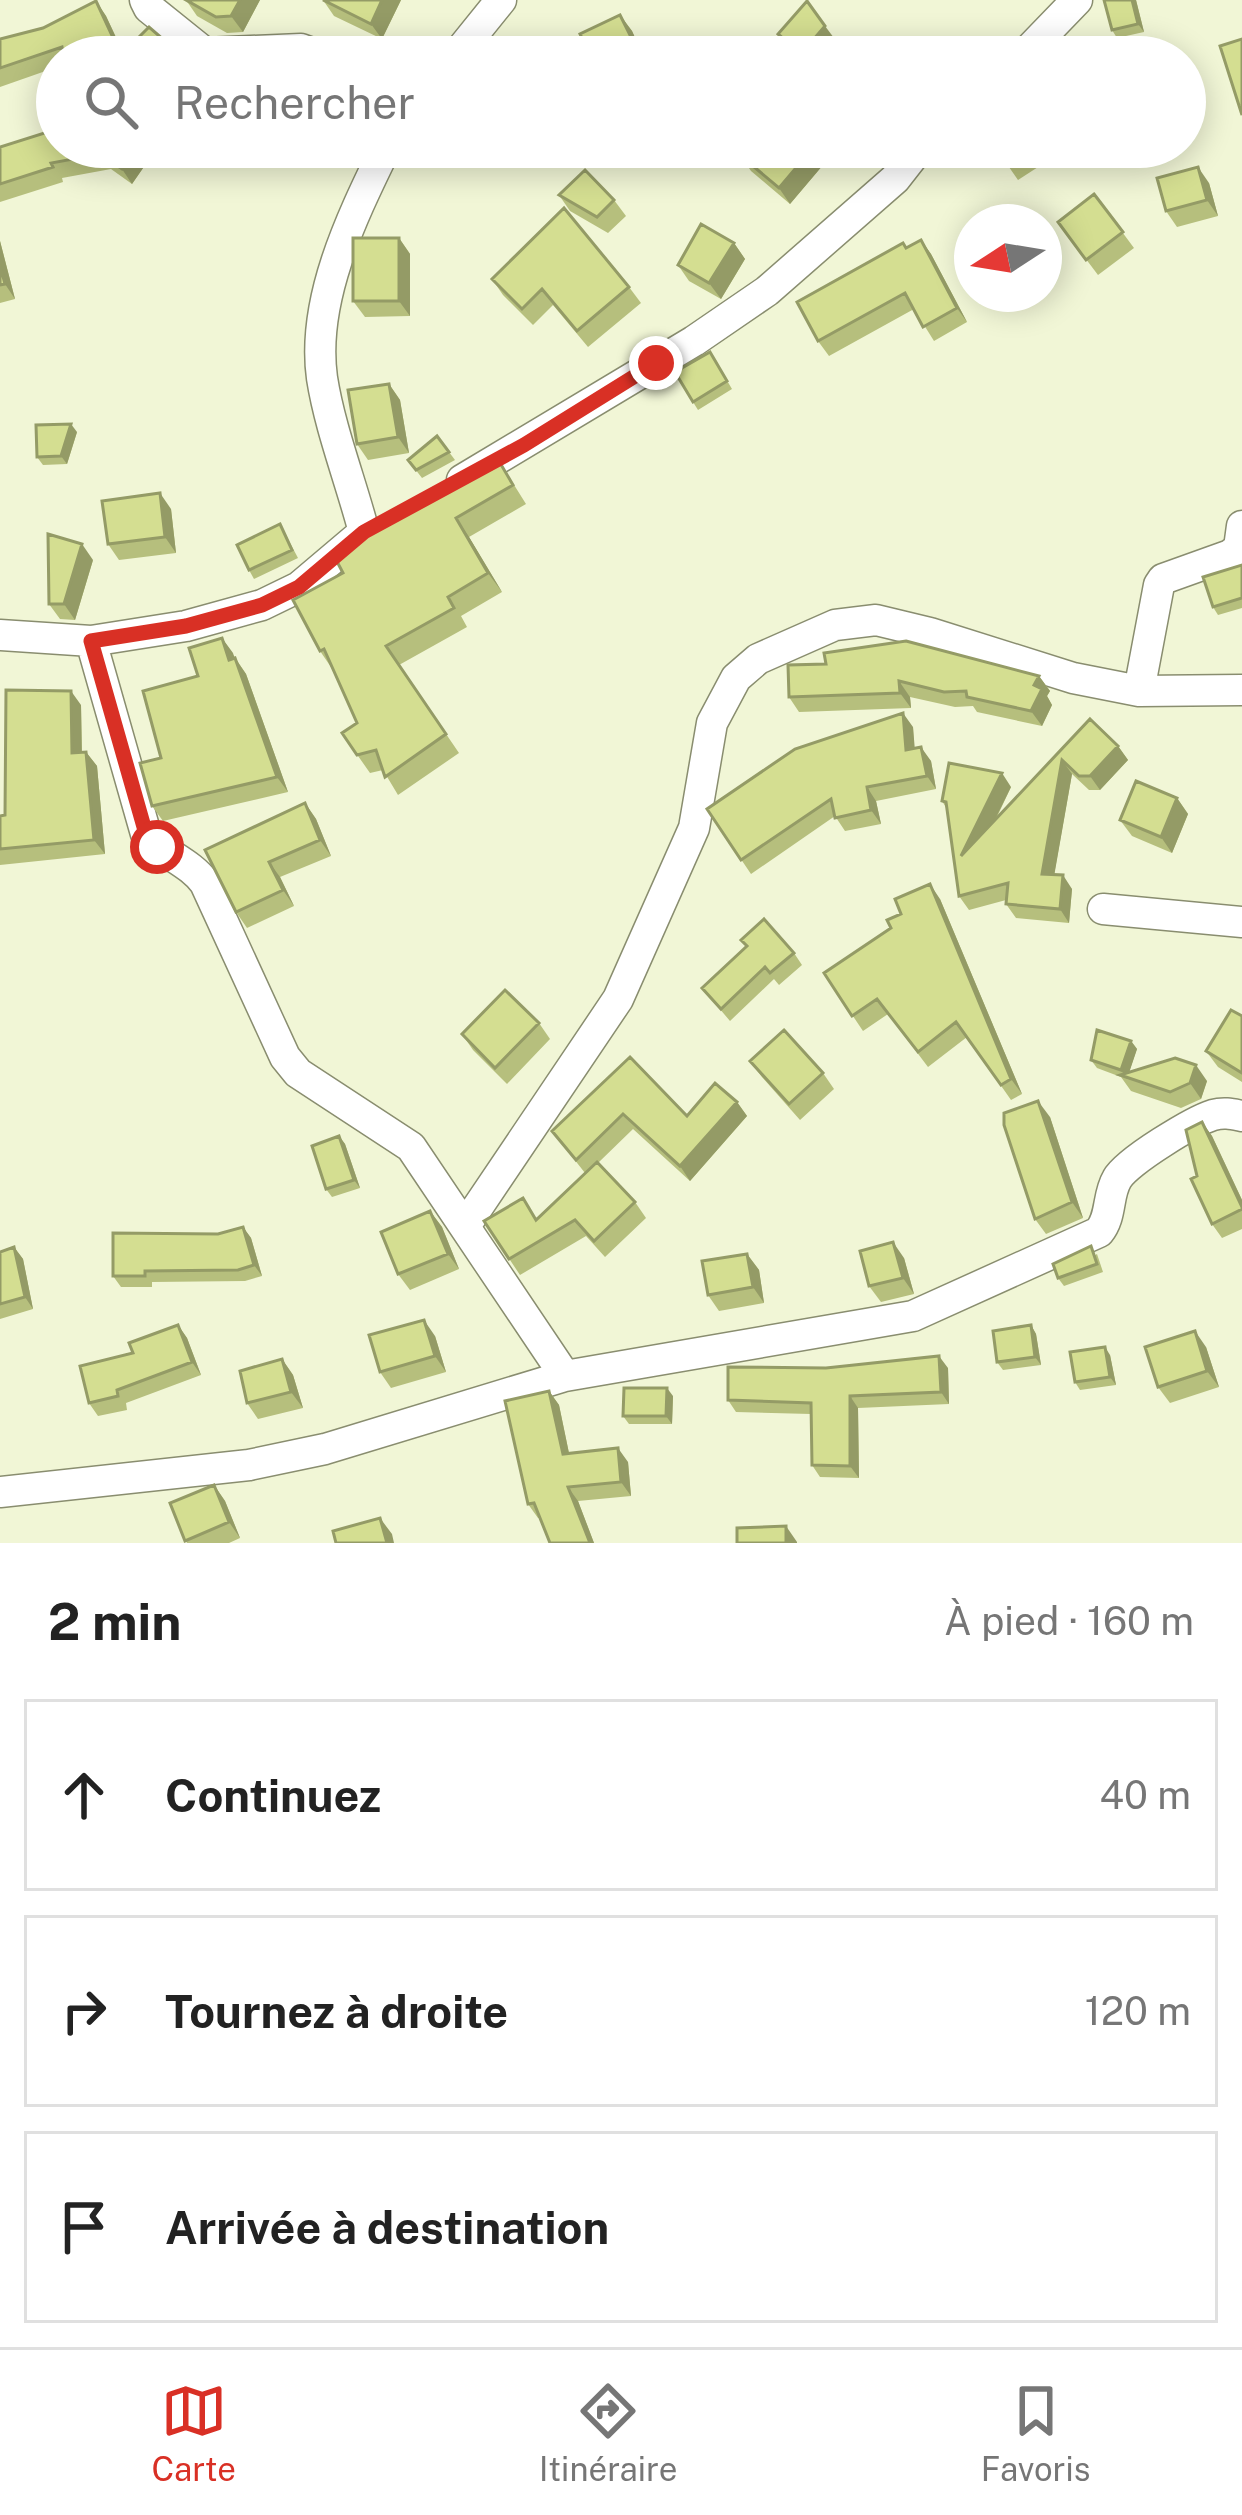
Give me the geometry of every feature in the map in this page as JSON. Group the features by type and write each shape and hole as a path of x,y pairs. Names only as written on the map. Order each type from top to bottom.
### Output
{"street":[{"path":"145,0 184,36"},
{"path":"472,36 502,0"},
{"path":"1042,36 1077,0"},
{"path":"0,634 91,641 186,626 262,605 299,587 376,526 322,377 322,342 333,271 344,232 376,168"},
{"path":"433,496 752,302 821,247 903,168"},
{"path":"1139,691 1159,585 1163,579 1230,555 1239,548 1242,526"},
{"path":"465,1226 618,999 694,828 712,723 736,678 758,659 835,625 876,620 930,632 1073,678 1139,691 1242,690"},
{"path":"91,641 146,834 157,847 194,868 206,883 285,1057 298,1073 411,1147 565,1376"},
{"path":"1103,909 1242,922"},
{"path":"0,1492 146,1479 325,1449 565,1376 856,1328 934,1309 1100,1232 1108,1221 1115,1181 1127,1167 1208,1116 1242,1116"}],"building":[{"path":"186,0 240,0 231,16 216,17"},
{"path":"323,0 382,0 371,24"},
{"path":"1104,0 1132,0 1138,24 1112,30"},
{"path":"96,1 112,36 36,36 36,56 0,68 0,39 43,28"},
{"path":"807,1 825,26 816,36 778,34"},
{"path":"620,15 630,36 581,36"},
{"path":"1242,39 1242,115 1220,46"},
{"path":"36,136 36,168 50,168 0,184 0,147"},
{"path":"755,168 796,168 779,188"},
{"path":"1198,168 1207,200 1166,211 1157,178"},
{"path":"585,170 614,200 597,217 559,195"},
{"path":"1094,194 1123,232 1086,260 1062,227 1062,219"},
{"path":"564,208 629,287 577,331 542,289 522,309 492,279"},
{"path":"701,224 734,243 709,283 678,265"},
{"path":"353,238 399,238 399,301 353,301"},
{"path":"921,240 954,310 923,327 905,293 818,341 797,302 903,243 906,248"},
{"path":"710,352 727,381 693,402 675,372"},
{"path":"389,384 398,437 357,444 348,390"},
{"path":"71,424 61,456 37,457 36,425"},
{"path":"437,436 449,452 416,470 408,460"},
{"path":"496,456 513,485 456,518 488,573 448,597 454,608 386,646 446,734 385,777 376,750 357,755 342,733 357,723 324,649 320,651 293,600 343,573 333,554 365,528"},
{"path":"160,493 165,537 108,544 102,501"},
{"path":"280,524 292,550 249,570 237,545"},
{"path":"48,534 82,544 64,604 49,604"},
{"path":"1242,565 1242,598 1213,607 1203,577"},
{"path":"222,638 229,660 235,658 277,777 152,806 140,763 161,758 143,691 198,676 189,648"},
{"path":"906,641 1039,676 1034,685 1042,689 1031,711 967,697 966,691 944,692 899,681 900,693 789,697 788,665 826,664 824,653"},
{"path":"6,690 71,691 72,753 86,752 94,840 0,849 0,816 5,815"},
{"path":"903,713 906,750 921,747 927,776 867,787 871,810 835,818 831,799 741,860 707,809 795,749"},
{"path":"1090,719 1118,746 1090,776 1079,776 1062,760 1042,874 1063,875 1060,909 1006,904 1008,883 959,896 946,802 942,801 949,763 1002,773 961,856"},
{"path":"1136,781 1177,798 1161,837 1120,820"},
{"path":"305,803 320,840 269,862 283,890 236,912 205,850"},
{"path":"930,884 1011,1079 1001,1085 956,1022 918,1052 877,999 852,1016 824,973 891,928 887,920 901,914 895,899"},
{"path":"764,919 794,953 770,973 765,967 721,1009 702,988 747,946 741,940"},
{"path":"505,990 539,1023 495,1068 462,1034"},
{"path":"1231,1010 1242,1016 1242,1073 1206,1051"},
{"path":"784,1030 823,1073 789,1104 750,1061"},
{"path":"1097,1030 1131,1041 1121,1070 1091,1060"},
{"path":"630,1057 687,1116 715,1083 737,1102 680,1166 623,1114 576,1160 552,1131"},
{"path":"1175,1058 1196,1065 1190,1083 1170,1092 1120,1075"},
{"path":"1038,1101 1072,1202 1035,1219 1004,1113"},
{"path":"1202,1122 1242,1207 1212,1224 1191,1179 1197,1176 1186,1130"},
{"path":"339,1136 354,1180 326,1189 312,1146"},
{"path":"597,1162 635,1202 594,1241 575,1220 509,1259 484,1221 523,1198 536,1220"},
{"path":"430,1211 448,1254 398,1274 381,1232"},
{"path":"243,1227 254,1265 238,1270 113,1276 113,1233 218,1234"},
{"path":"893,1242 903,1278 869,1286 860,1251"},
{"path":"1091,1246 1097,1264 1058,1278 1053,1264"},
{"path":"14,1247 25,1297 0,1304 0,1252"},
{"path":"747,1254 753,1287 708,1295 702,1261"},
{"path":"424,1320 435,1356 380,1372 369,1335"},
{"path":"178,1325 192,1362 117,1390 118,1396 89,1403 80,1366 133,1353 129,1343"},
{"path":"1031,1325 1035,1357 997,1362 993,1331"},
{"path":"1195,1331 1207,1371 1158,1387 1145,1347"},
{"path":"1105,1347 1110,1377 1075,1382 1070,1352"},
{"path":"939,1356 941,1392 850,1396 850,1466 812,1465 811,1403 728,1400 728,1367 826,1368"},
{"path":"282,1359 291,1392 247,1403 240,1371"},
{"path":"624,1388 667,1388 666,1416 623,1416"},
{"path":"549,1391 563,1454 618,1448 621,1482 568,1487 590,1543 550,1543 534,1503 528,1504 505,1401"},
{"path":"214,1485 229,1522 185,1541 170,1503"},
{"path":"380,1518 387,1543 336,1543 333,1531"},
{"path":"786,1526 786,1543 737,1543 737,1528"}],"route":[{"path":"157,847 146,834 91,641 186,626 262,605 299,587 364,532 524,445 656,363"}]}
